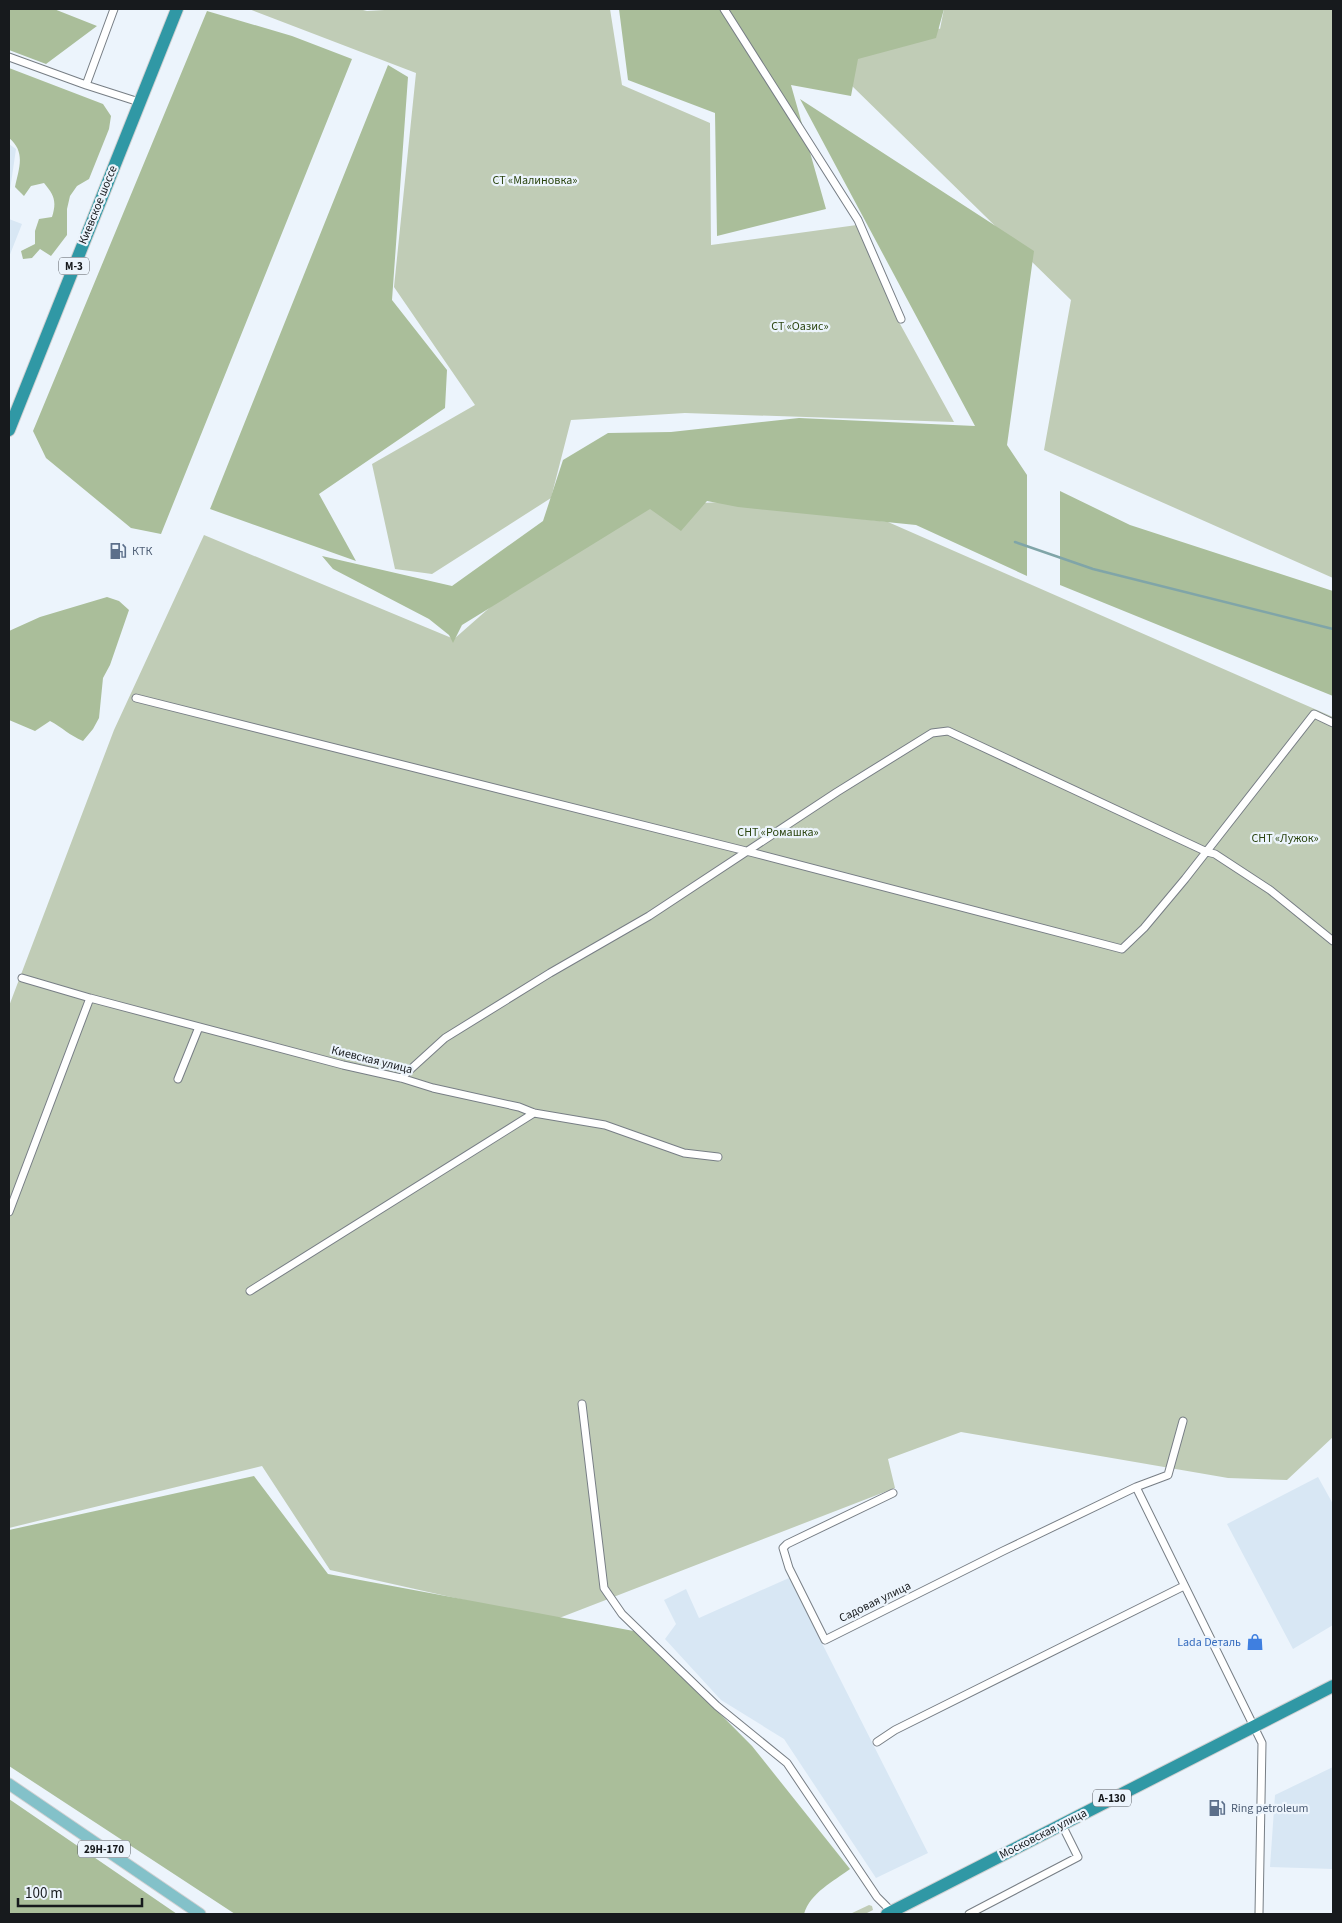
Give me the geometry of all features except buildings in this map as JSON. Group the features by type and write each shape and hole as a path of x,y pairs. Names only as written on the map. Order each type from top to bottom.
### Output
{"highway":[{"name":"Киевское шоссе","path":"9,430 177,9"},
{"name":"Московская улица","path":"889,1913 1333,1686"}],"main road":[{"name":"29Н-170","path":"9,1784 200,1914"}],"street":[{"path":"86,86 114,9"},
{"path":"724,9 858,220 901,319"},
{"path":"9,56 86,86 139,102"},
{"path":"136,698 746,851 1122,949 1144,928 1207,852 1314,714 1333,723"},
{"path":"401,1078 445,1038 550,973 650,916 746,851 932,733 948,731 1207,852 1216,854 1270,890 1333,941"},
{"name":"Киевская улица","path":"22,978 90,998 343,1065 401,1078 433,1088 519,1107 534,1113 605,1126 684,1153 718,1157"},
{"path":"9,1212 90,998"},
{"path":"178,1079 199,1027"},
{"path":"250,1292 534,1113"},
{"path":"582,1404 604,1588 622,1614 710,1700 786,1763 889,1913"},
{"path":"1183,1421 1168,1475 1136,1487 1262,1743 1259,1914"},
{"name":"Садовая улица","path":"893,1493 787,1544 783,1548 789,1568 825,1640 1136,1487"},
{"path":"877,1742 895,1730 1184,1586"},
{"path":"969,1914 1078,1857 1062,1825"}],"shaded area":[{"path":"9,144 16,149 9,197"},
{"path":"9,219 22,224 9,257"},
{"path":"1318,1477 1333,1504 1333,1625 1293,1649 1227,1524"},
{"path":"789,1578 928,1853 876,1878 784,1739 721,1700 665,1639 676,1624 664,1600 686,1589 699,1618"},
{"path":"1333,1767 1333,1869 1270,1867 1275,1795"}],"green space":[{"path":"9,9 54,9 97,26 46,64 9,50"},
{"path":"249,9 359,9 367,11 402,9 610,9 622,85 710,123 711,245 857,225 894,313 954,422 685,413 571,420 551,498 432,574 395,569 372,464 475,405 394,287 416,73"},
{"path":"619,9 944,9 936,38 858,59 851,96 791,85 826,209 717,236 715,113 628,80"},
{"path":"871,9 891,9 940,29 944,9 1333,9 1333,578 1044,450 1071,300 849,83"},
{"path":"207,11 292,36 352,59 161,534 131,528 46,458 33,431"},
{"path":"388,65 408,77 392,300 447,370 445,408 319,494 356,561 210,509"},
{"path":"9,68 103,104 111,116 109,129 89,179 77,186 70,196 67,209 67,235 51,256 40,249 32,258 23,259 21,251 35,244 35,231 39,219 52,217 54,202 50,191 44,183 31,186 24,196 15,187 20,161 18,149 9,138"},
{"path":"800,99 1034,251 1007,445 1027,475 1027,576 916,525 738,507 707,501 681,531 650,509 462,625 453,643 449,635 429,619 333,569 322,556 452,586 543,521 563,460 608,433 671,432 799,418 975,426"},
{"path":"1060,491 1130,525 1333,591 1333,696 1060,585"},
{"path":"725,502 888,522 1333,717 1333,1437 1287,1480 1228,1478 961,1432 888,1459 895,1488 554,1620 330,1570 262,1466 9,1528 9,1006 114,730 204,535 454,639 593,517 676,504"},
{"path":"107,597 119,601 129,610 110,665 103,678 99,718 93,729 83,741 50,721 35,731 9,720 9,631 40,617"},
{"path":"254,1476 328,1574 639,1632 752,1746 850,1869 817,1894 811,1900 804,1914 235,1914 9,1766 9,1530"},
{"path":"9,1799 177,1914 9,1914"},
{"path":"869,1905 872,1906 873,1910 865,1914 850,1914"}],"waterway":[{"path":"1015,542 1093,569 1333,629"}],"place":[{"name":"КТК","path":"118,551"},
{"name":"Lada Dеталь","path":"1255,1642"},
{"name":"Ring petroleum","path":"1217,1808"}],"park label":[{"name":"СТ «Малиновка»","path":"535,180"},
{"name":"СТ «Оазис»","path":"800,326"},
{"name":"СНТ «Ромашка»","path":"778,832"},
{"name":"СНТ «Лужок»","path":"1285,838"}]}
